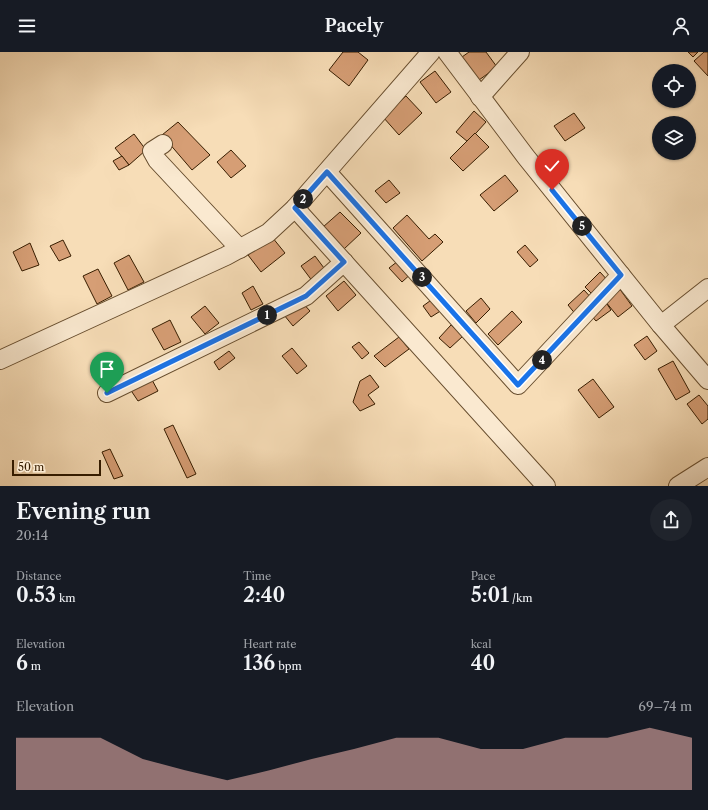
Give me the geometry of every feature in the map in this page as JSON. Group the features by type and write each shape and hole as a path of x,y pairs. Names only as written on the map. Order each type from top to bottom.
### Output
{"street":[{"path":"0,360 226,256 268,233 295,208 431,52"},
{"path":"447,52 526,158 661,325 708,380"},
{"path":"480,97 520,52"},
{"path":"162,144 152,151 157,160 240,248"},
{"path":"327,172 518,385 621,275"},
{"path":"295,208 546,486"},
{"path":"107,393 306,296 344,262"},
{"path":"661,325 708,288"},
{"path":"678,486 708,467"}],"building":[{"path":"343,52 358,52 368,60 349,86 329,70"},
{"path":"469,52 486,52 497,67 479,80 462,57"},
{"path":"688,52 698,52 693,57"},
{"path":"704,52 708,52 708,76 694,61"},
{"path":"435,71 451,92 436,103 420,82"},
{"path":"406,96 422,113 399,135 383,117"},
{"path":"474,111 486,122 468,142 456,132"},
{"path":"574,113 585,128 565,141 554,126"},
{"path":"178,122 210,155 192,170 162,135"},
{"path":"475,133 489,147 463,171 450,158"},
{"path":"134,134 146,150 129,165 115,148"},
{"path":"231,150 246,166 231,178 217,162"},
{"path":"122,156 129,165 119,170 113,161"},
{"path":"505,175 518,191 494,211 480,195"},
{"path":"389,180 400,193 386,203 375,191"},
{"path":"340,212 361,233 344,249 323,227"},
{"path":"407,215 429,239 435,234 443,242 422,261 393,228"},
{"path":"272,237 285,253 261,272 248,255"},
{"path":"63,240 71,256 59,261 50,246"},
{"path":"30,243 39,265 22,271 13,252"},
{"path":"525,245 538,260 530,267 517,252"},
{"path":"129,255 144,282 128,290 114,263"},
{"path":"315,256 327,272 313,282 301,266"},
{"path":"402,258 414,271 402,282 389,268"},
{"path":"98,269 112,296 97,304 83,276"},
{"path":"600,272 610,283 595,297 585,287"},
{"path":"344,281 356,295 338,311 326,296"},
{"path":"253,286 263,304 251,310 242,293"},
{"path":"619,288 632,306 618,317 605,301"},
{"path":"584,290 594,301 577,316 568,305"},
{"path":"434,298 442,310 431,317 423,306"},
{"path":"481,298 490,309 476,323 466,311"},
{"path":"300,300 310,311 293,326 284,315"},
{"path":"605,301 611,310 596,321 589,313"},
{"path":"205,306 219,323 205,334 191,317"},
{"path":"512,311 522,322 498,345 488,334"},
{"path":"170,320 181,342 164,350 152,329"},
{"path":"451,325 463,336 450,348 439,338"},
{"path":"647,336 657,351 645,360 634,345"},
{"path":"399,337 409,349 385,367 374,356"},
{"path":"359,342 369,353 362,359 352,347"},
{"path":"292,348 307,366 297,374 282,356"},
{"path":"229,351 235,358 219,370 214,362"},
{"path":"673,361 690,392 676,400 658,369"},
{"path":"370,375 379,387 368,395 375,404 360,411 353,402 360,381"},
{"path":"151,378 158,391 138,401 130,389"},
{"path":"593,379 614,407 599,418 578,390"},
{"path":"699,395 708,406 708,419 702,424 687,404"},
{"path":"173,425 196,474 187,478 164,429"},
{"path":"110,449 123,476 114,479 102,452"}],"route":[{"path":"107,393 306,296 344,262 295,208 327,172 518,385 621,275 552,190"}]}
